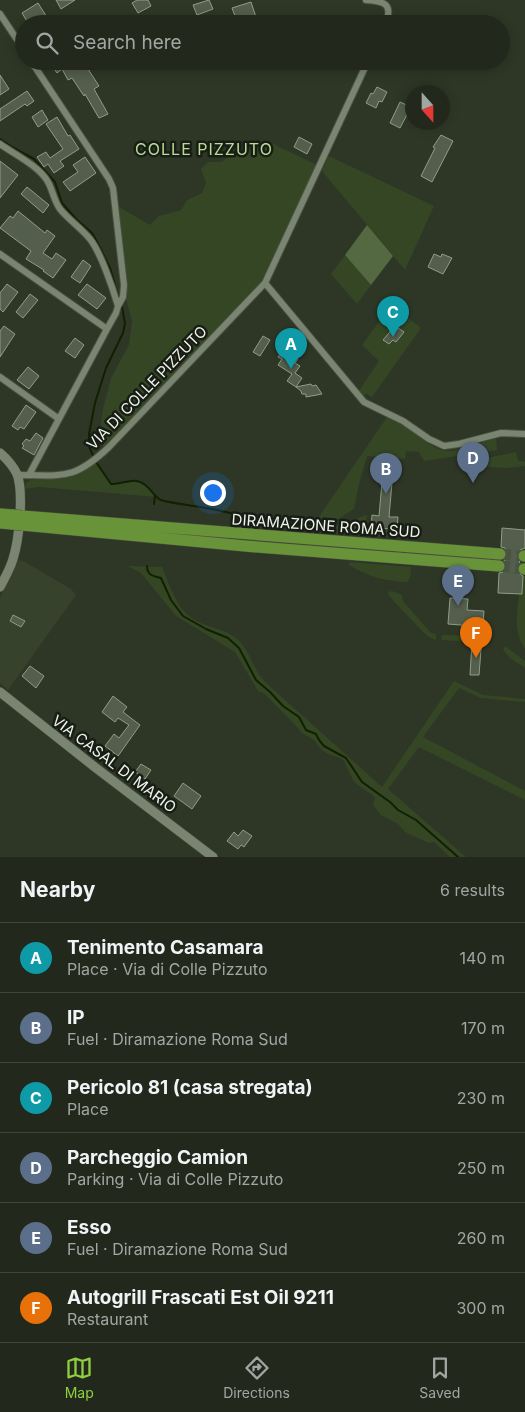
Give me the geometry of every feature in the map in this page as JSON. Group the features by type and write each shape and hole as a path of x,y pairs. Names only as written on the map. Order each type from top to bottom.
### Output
{"highway":[{"name":"DIRAMAZIONE ROMA SUD","path":"0,514 17,520 500,560"},
{"name":"DIRAMAZIONE ROMA SUD","path":"0,523 17,520"}],"street":[{"path":"366,0 379,1 386,5 387,15"},
{"path":"0,14 15,36"},
{"path":"28,475 116,314 123,297 124,286 113,188 109,179 37,70"},
{"name":"VIA DI COLLE PIZZUTO","path":"17,475 68,475 94,461 265,283 364,70"},
{"path":"0,144 43,175 60,209 92,242 118,306"},
{"path":"0,254 107,328"},
{"path":"265,283 365,403 403,421 429,439 444,446 463,444 501,433 525,434"},
{"path":"0,378 59,419"},
{"path":"0,453 10,463 17,475 20,488 15,552 0,588"},
{"name":"VIA CASAL DI MARIO","path":"0,692 213,857"}],"shaded area":[{"path":"267,141 317,165 267,272 259,285 104,448 99,438 103,409 111,378 129,345 132,321 126,299 127,289 119,207 150,225 159,216 181,210 187,200 202,193 206,183 201,169 208,162 222,162 230,155 243,154"},
{"path":"328,157 434,206 405,270 322,171"},
{"path":"367,225 393,256 371,285 345,255"},
{"path":"345,255 371,285 357,304 331,274"},
{"path":"391,305 421,328 372,397 367,394 363,395 359,391 379,361 362,345"},
{"path":"387,417 411,430 433,446 443,450 459,450 496,438 497,450 424,461 419,452 406,451 405,459 367,456 354,509 340,518 317,526 316,521"},
{"path":"516,452 518,461 525,462 525,466 506,468 472,466 469,464 471,461"},
{"path":"96,462 111,484 139,482 148,487 157,497 39,487 24,489 27,482 31,480 73,475"},
{"path":"367,515 366,525 355,526 403,530 403,538 318,532"},
{"path":"18,560 25,562 71,589 76,595 8,690 0,683 0,598"},
{"path":"349,562 411,567 410,578 407,582 377,578 349,565"},
{"path":"127,566 162,567 176,600 187,614 194,620 226,632 238,640 265,682 382,787 454,681 483,695 525,699 525,702 481,698 459,688 423,737 525,791 525,800 419,747 388,789 466,857 450,857 434,842 429,843 405,832 398,824 381,815 373,805 375,797 354,782 344,761 322,750 314,740 302,733 265,694 258,691 235,652 176,616 141,573"},
{"path":"523,575 525,576 525,649 517,629 519,594 522,594"},
{"path":"392,591 402,595 403,601 431,633 436,634 436,640 424,633 389,596 388,592"},
{"path":"442,635 473,636 472,642 442,640"},
{"path":"505,646 525,661 525,668 510,658 503,650"}],"building":[{"path":"56,0 75,0 61,9"},
{"path":"137,0 148,0 151,6 138,13 132,3"},
{"path":"209,0 213,9 197,15 193,5"},
{"path":"251,2 255,15 235,15 232,8"},
{"path":"38,3 46,15 23,15 22,13"},
{"path":"63,70 89,70 99,86 94,89 108,114 99,118 85,94 84,96 72,78 68,80"},
{"path":"0,75 9,89 0,95"},
{"path":"377,87 387,92 382,102 379,101 376,108 366,103 371,93 373,94"},
{"path":"27,91 34,101 27,106 25,104 0,121 0,109"},
{"path":"400,102 405,104 405,118 400,128 390,123"},
{"path":"42,110 48,120 38,127 32,117"},
{"path":"57,117 68,136 70,135 79,149 60,161 64,166 54,173 48,164 44,167 37,157 46,152 50,158 63,149 46,124"},
{"path":"441,135 453,141 432,182 421,176 435,148 433,147"},
{"path":"299,137 312,144 307,154 294,147"},
{"path":"85,157 96,173 70,191 63,182 78,172 73,165"},
{"path":"0,161 18,175 0,198"},
{"path":"27,187 49,205 43,213 21,194"},
{"path":"18,211 45,233 47,230 55,236 43,253 52,259 56,253 66,260 53,278 26,259 31,251 0,228 10,216 13,218"},
{"path":"434,254 441,257 442,254 452,258 443,274 428,267"},
{"path":"83,260 91,266 80,283 71,277"},
{"path":"7,284 18,292 3,312 0,309 0,293"},
{"path":"87,284 106,298 97,309 78,295"},
{"path":"30,294 38,300 23,318 16,312"},
{"path":"4,326 15,334 0,357 0,331"},
{"path":"395,326 404,332 396,342 393,340 389,344 383,340"},
{"path":"263,336 270,340 260,356 253,352"},
{"path":"75,338 84,345 75,358 65,351"},
{"path":"283,349 298,359 295,363 300,366 295,373 302,378 296,387 287,381 292,374 278,365 282,359 278,357"},
{"path":"28,367 39,376 29,389 17,380"},
{"path":"311,384 312,386 316,385 322,394 306,397 306,394 302,394 296,387"},
{"path":"26,405 36,412 24,429 20,427 18,430 12,426"},
{"path":"36,433 43,438 34,455 22,448 24,446 22,444 26,439 30,441"},
{"path":"383,471 393,471 389,517 398,517 397,529 371,528 372,515 379,516"},
{"path":"502,528 525,530 525,548 520,550 517,556 520,562 517,566 517,572 523,576 522,594 498,593 499,573 505,570 504,560 507,554 505,548 501,547"},
{"path":"450,598 468,599 467,610 484,611 479,675 470,675 473,626 448,624"},
{"path":"13,615 25,621 21,627 10,621"},
{"path":"30,666 44,676 36,688 22,676"},
{"path":"113,696 127,707 123,712 140,725 118,756 105,746 114,734 119,738 129,725 118,718 115,722 102,712"},
{"path":"141,764 151,770 145,779 135,772"},
{"path":"183,783 201,796 192,809 174,796"},
{"path":"243,830 252,836 244,847 241,845 238,849 227,841 234,832 238,836"}],"waterway":[{"path":"0,139 34,159 55,182 62,203 92,233 96,240 110,268 119,299"},
{"path":"94,458 89,446 89,434 95,403 106,368 123,333 125,323 122,307"},
{"path":"96,462 111,484 137,481 145,485 161,500 278,523 306,524 320,522"},
{"path":"154,504 155,495"},
{"path":"147,566 150,574 161,578 171,600 183,616 206,629 228,638 239,648 256,680 283,706 299,717 306,730 316,734 324,746 346,758 362,782 398,810 416,820 458,857"}],"tunnel":[{"path":"500,554 524,556"},
{"path":"499,566 524,569"}],"place":[{"name":"Pericolo 81 (casa stregata)","path":"393,337"},
{"name":"Tenimento Casamara","path":"291,369"},
{"name":"Parcheggio Camion","path":"473,483"},
{"name":"IP","path":"386,494"},
{"name":"Esso","path":"458,606"},
{"name":"Autogrill Frascati Est Oil 9211","path":"476,658"}],"district":[{"name":"COLLE PIZZUTO","path":"204,149"}]}
